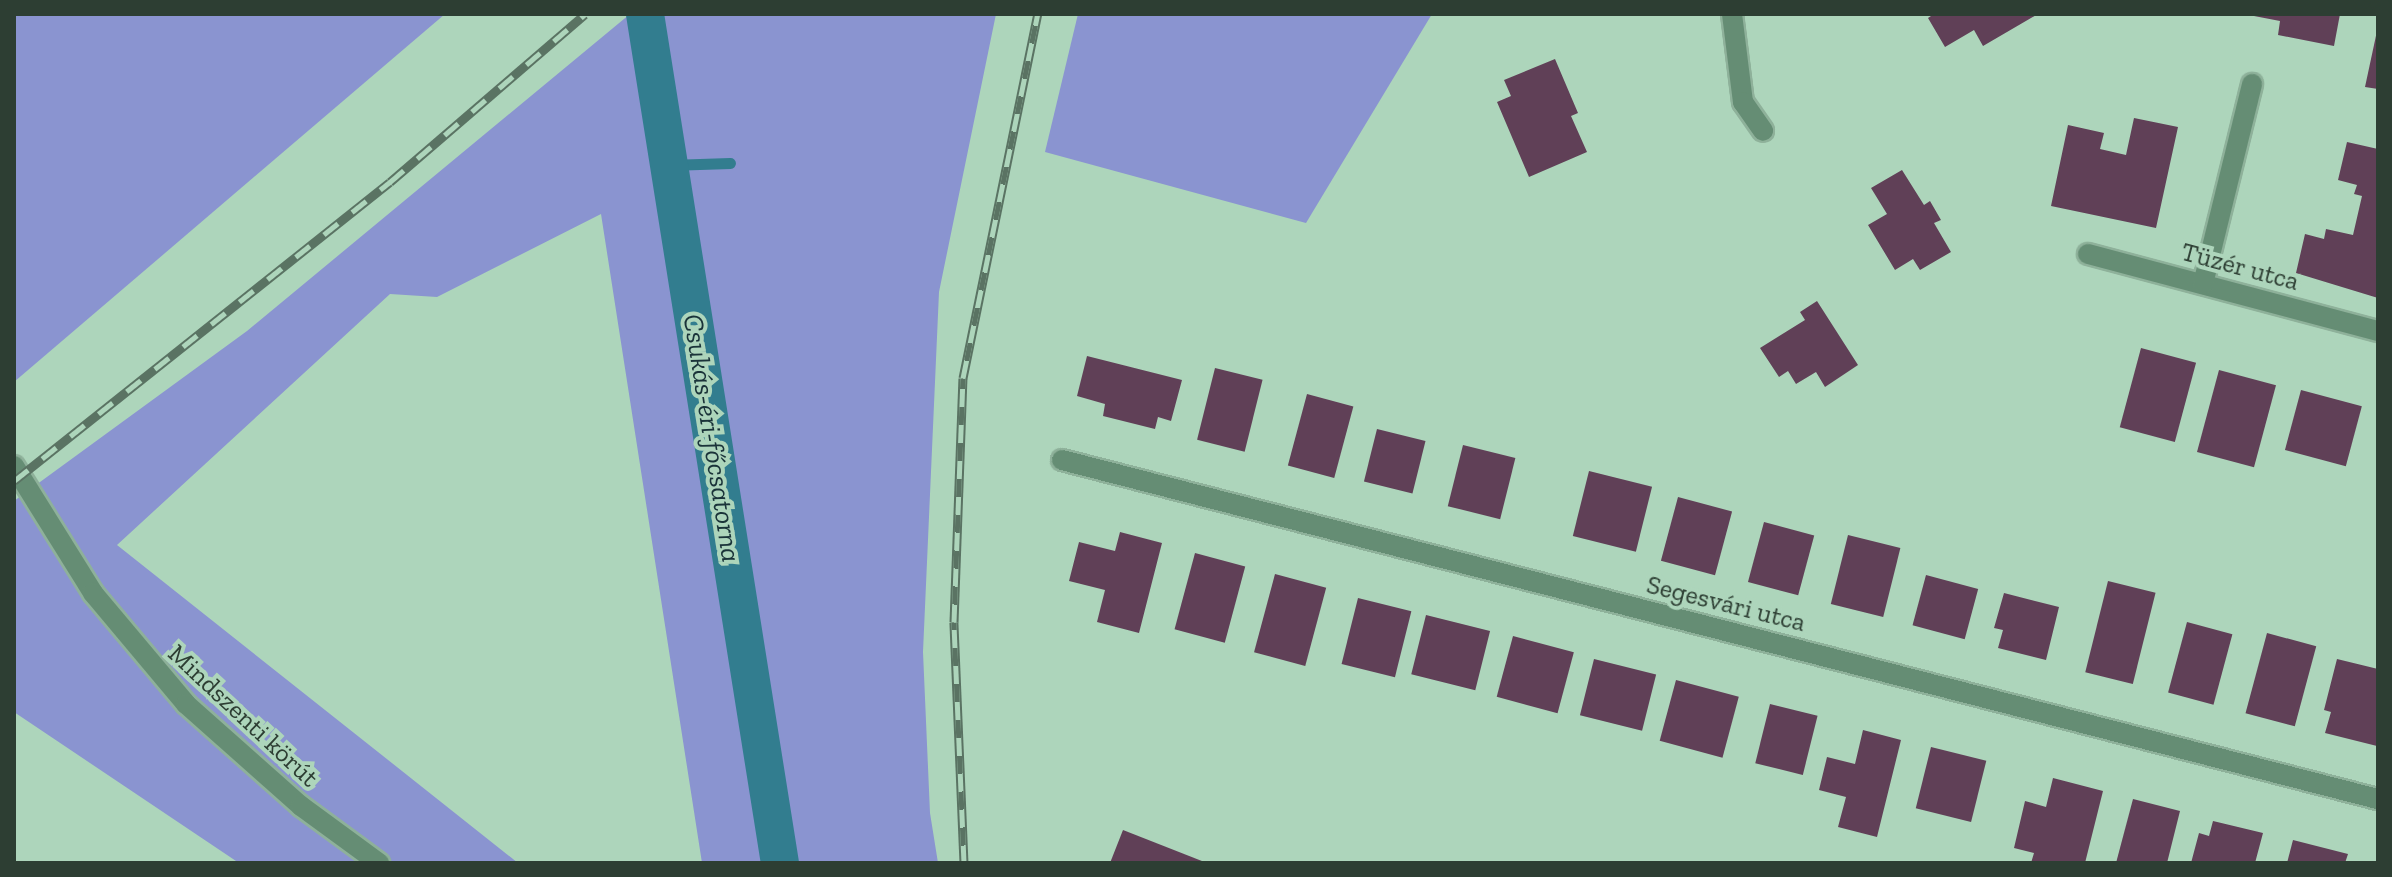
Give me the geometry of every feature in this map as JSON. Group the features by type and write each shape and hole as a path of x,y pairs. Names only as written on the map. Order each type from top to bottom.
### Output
{"street":[{"path":"1732,14 1743,102 1763,131"},
{"path":"2203,284 2252,84"},
{"name":"Tüzér utca","path":"2088,254 2378,331"},
{"name":"Segesvári utca","path":"1062,460 2378,799"},
{"name":"Mindszenti körút","path":"14,466 93,593 186,704 301,806 379,863"}],"shaded area":[{"path":"14,14 445,14 14,382"},
{"path":"630,14 996,14 939,292 923,652 930,813 938,863 702,863 601,214 437,297 390,294 117,545 518,863 239,863 14,712 14,501 247,331"},
{"path":"1078,14 1432,14 1306,223 1045,152"}],"building":[{"path":"1934,14 2038,14 1983,46 1974,30 1945,47 1928,18"},
{"path":"2340,14 2334,46 2278,35 2280,21 2254,16"},
{"path":"2378,31 2378,89 2365,87"},
{"path":"1555,59 1578,113 1571,116 1587,152 1529,177 1497,102 1511,96 1504,80"},
{"path":"2134,118 2178,127 2156,228 2051,206 2068,125 2104,133 2100,149 2126,155"},
{"path":"2347,142 2378,149 2378,298 2296,273 2305,234 2324,239 2326,229 2353,235 2362,196 2354,194 2357,185 2338,180"},
{"path":"1902,170 1924,205 1930,201 1941,220 1934,223 1951,252 1920,270 1913,259 1895,270 1868,225 1887,214 1871,188"},
{"path":"1817,301 1858,365 1825,387 1816,372 1796,384 1788,371 1779,377 1760,348 1805,320 1800,312"},
{"path":"2141,348 2196,363 2175,442 2120,427"},
{"path":"1087,356 1182,380 1171,421 1158,417 1155,429 1103,416 1105,404 1077,396"},
{"path":"1215,368 1263,380 1245,452 1197,440"},
{"path":"2219,370 2276,385 2254,467 2197,452"},
{"path":"2301,390 2362,406 2346,466 2285,450"},
{"path":"1307,394 1353,406 1334,478 1288,465"},
{"path":"1377,429 1426,441 1412,493 1364,481"},
{"path":"1463,445 1515,458 1500,519 1448,506"},
{"path":"1589,471 1652,487 1636,552 1573,536"},
{"path":"1678,497 1732,511 1715,575 1661,561"},
{"path":"1764,522 1814,535 1798,595 1748,582"},
{"path":"1120,532 1162,543 1139,633 1097,622 1105,590 1069,581 1079,542 1115,551"},
{"path":"1848,535 1900,548 1883,617 1831,604"},
{"path":"1195,553 1245,566 1225,643 1175,629"},
{"path":"1275,574 1326,588 1305,666 1254,652"},
{"path":"1926,575 1978,589 1965,639 1913,625"},
{"path":"2108,581 2156,593 2133,684 2085,672"},
{"path":"2004,593 2059,607 2046,660 1998,648 2003,630 1994,628"},
{"path":"1358,598 1411,611 1395,677 1342,664"},
{"path":"1426,615 1490,631 1475,690 1411,674"},
{"path":"2187,622 2232,634 2214,705 2168,693"},
{"path":"2267,633 2316,646 2295,726 2246,713"},
{"path":"1513,636 1574,652 1558,713 1497,697"},
{"path":"1594,659 1656,674 1642,731 1580,715"},
{"path":"2337,659 2378,669 2377,746 2325,733 2331,712 2324,710"},
{"path":"1676,680 1739,697 1722,758 1660,741"},
{"path":"1770,704 1818,716 1803,775 1755,763"},
{"path":"1863,730 1901,740 1877,837 1838,827 1846,797 1819,790 1827,757 1855,764"},
{"path":"1931,747 1986,761 1971,822 1916,808"},
{"path":"2053,778 2103,791 2085,863 2031,863 2034,853 2014,848 2025,801 2046,807"},
{"path":"2133,799 2180,811 2167,863 2116,863"},
{"path":"2213,821 2263,833 2255,863 2191,863 2199,833 2209,836"},
{"path":"1123,830 1207,863 1110,863"},
{"path":"2293,840 2348,854 2345,863 2287,863"}],"waterway":[{"name":"Csukás-éri-főcsatorna","path":"645,14 780,863"},
{"path":"669,165 730,163"}],"railway":[{"path":"14,481 390,182 585,14"},
{"path":"964,863 954,622 963,378 1038,14"}]}
